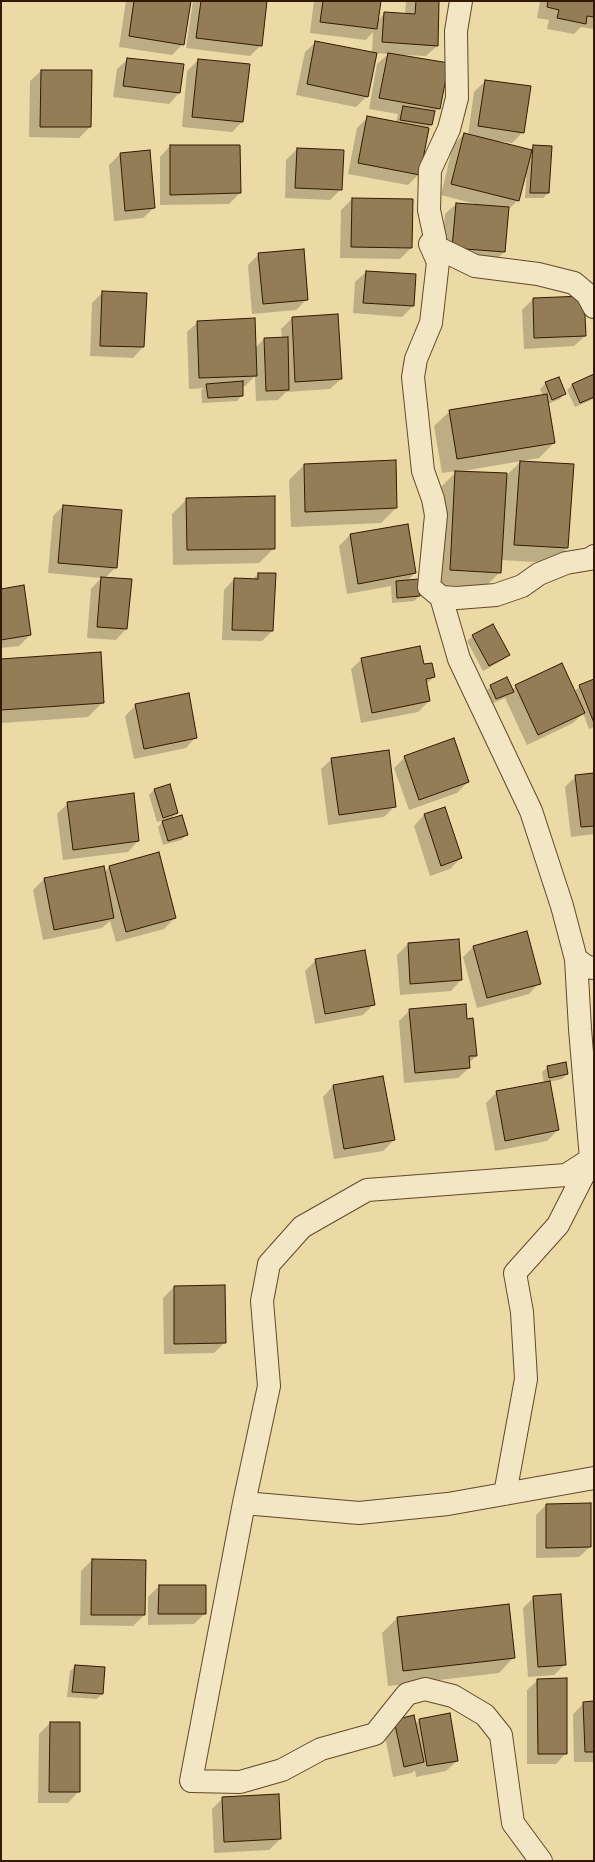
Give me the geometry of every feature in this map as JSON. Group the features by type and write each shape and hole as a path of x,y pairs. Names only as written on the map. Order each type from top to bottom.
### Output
{"street":[{"path":"430,244 435,238 429,210 430,170 449,129 457,98 456,31 461,1"},
{"path":"430,244 475,266 538,274 574,283 587,294 594,307"},
{"path":"430,244 438,262 431,323 416,359 414,377 423,471 433,499 436,515 428,587 441,597 457,598 496,594 522,586 539,574 566,563 590,559 594,556"},
{"path":"441,597 459,659 531,811 562,906 585,964 580,1029 592,1159 558,1225 515,1273 522,1312 526,1379 505,1494"},
{"path":"541,1861 514,1823 502,1735 485,1714 453,1696 425,1689 407,1694 375,1734 321,1749 282,1770 240,1782 191,1781 244,1503 269,1386 262,1301 269,1264 302,1227 367,1190 566,1175 592,1159"},
{"path":"244,1503 359,1513 448,1504 594,1478"}],"building":[{"path":"134,1 191,1 184,45 129,36"},
{"path":"201,1 267,1 262,46 196,38"},
{"path":"323,1 381,1 377,29 320,22"},
{"path":"416,1 439,1 438,46 382,42 384,12 415,14"},
{"path":"548,1 594,1 594,17 587,16 586,24 557,18 559,10 547,7"},
{"path":"315,41 377,53 368,97 307,84"},
{"path":"388,53 449,63 440,109 379,98"},
{"path":"127,58 184,64 180,93 123,86"},
{"path":"198,59 250,64 243,122 192,117"},
{"path":"41,70 92,70 91,127 40,127"},
{"path":"485,80 531,86 524,133 478,126"},
{"path":"403,106 435,111 432,125 400,120"},
{"path":"367,116 429,128 420,175 358,163"},
{"path":"464,133 532,150 519,201 451,184"},
{"path":"170,145 240,145 241,193 170,195"},
{"path":"533,145 552,146 549,193 530,193"},
{"path":"297,148 344,150 342,190 295,188"},
{"path":"150,150 155,208 125,211 120,153"},
{"path":"352,198 413,199 412,248 351,247"},
{"path":"456,203 509,207 505,252 452,248"},
{"path":"304,249 308,300 263,304 258,253"},
{"path":"366,271 416,274 414,306 363,303"},
{"path":"102,291 147,293 144,347 100,346"},
{"path":"584,296 586,336 534,338 533,298"},
{"path":"338,314 342,379 295,382 292,317"},
{"path":"255,318 257,376 199,378 197,321"},
{"path":"288,337 289,390 266,391 264,338"},
{"path":"594,374 594,397 580,403 572,384"},
{"path":"559,377 566,394 552,400 545,382"},
{"path":"243,381 243,396 208,398 206,384"},
{"path":"547,394 555,443 457,459 449,410"},
{"path":"396,460 397,508 305,512 304,464"},
{"path":"520,461 574,464 568,548 514,545"},
{"path":"455,471 507,473 501,573 450,570"},
{"path":"275,496 275,549 187,550 186,498"},
{"path":"63,505 122,510 117,568 58,563"},
{"path":"408,524 416,573 358,584 350,534"},
{"path":"258,573 276,573 273,631 232,630 234,578 258,579"},
{"path":"101,577 132,579 127,629 97,627"},
{"path":"419,579 420,596 397,598 396,581"},
{"path":"24,585 31,635 1,640 1,589"},
{"path":"493,624 510,655 489,666 472,635"},
{"path":"420,646 424,664 432,663 435,677 426,679 430,701 372,713 361,658"},
{"path":"101,652 104,703 1,710 1,659"},
{"path":"562,663 585,713 538,735 515,685"},
{"path":"507,677 514,692 496,699 490,685"},
{"path":"594,679 594,723 579,685"},
{"path":"189,693 197,738 144,749 135,704"},
{"path":"454,738 469,782 419,800 404,756"},
{"path":"389,750 396,807 339,815 331,758"},
{"path":"594,773 594,826 581,827 575,775"},
{"path":"170,784 178,813 163,818 154,789"},
{"path":"134,793 139,841 73,850 67,802"},
{"path":"445,807 462,858 441,866 424,814"},
{"path":"182,815 188,835 168,841 162,821"},
{"path":"159,852 176,918 126,932 109,866"},
{"path":"104,866 114,918 54,930 44,878"},
{"path":"527,931 541,984 487,998 473,946"},
{"path":"459,939 462,980 410,984 408,943"},
{"path":"365,950 375,1005 325,1014 315,959"},
{"path":"466,1004 467,1019 473,1018 477,1056 469,1056 470,1068 415,1073 409,1009"},
{"path":"566,1062 568,1074 549,1078 547,1066"},
{"path":"383,1076 395,1140 344,1149 333,1085"},
{"path":"550,1081 559,1130 505,1141 496,1091"},
{"path":"225,1285 226,1343 174,1344 174,1286"},
{"path":"591,1503 591,1547 546,1548 546,1504"},
{"path":"92,1559 146,1560 145,1615 91,1615"},
{"path":"159,1585 206,1585 206,1614 158,1614"},
{"path":"561,1594 566,1665 538,1667 533,1596"},
{"path":"509,1604 515,1658 403,1671 397,1617"},
{"path":"75,1665 105,1667 103,1694 72,1692"},
{"path":"567,1678 567,1754 538,1754 537,1679"},
{"path":"594,1701 594,1752 585,1752 583,1702"},
{"path":"450,1713 458,1761 427,1766 419,1719"},
{"path":"414,1715 424,1762 404,1767 394,1720"},
{"path":"50,1722 80,1722 80,1792 49,1792"},
{"path":"279,1794 281,1839 224,1842 222,1797"}]}
